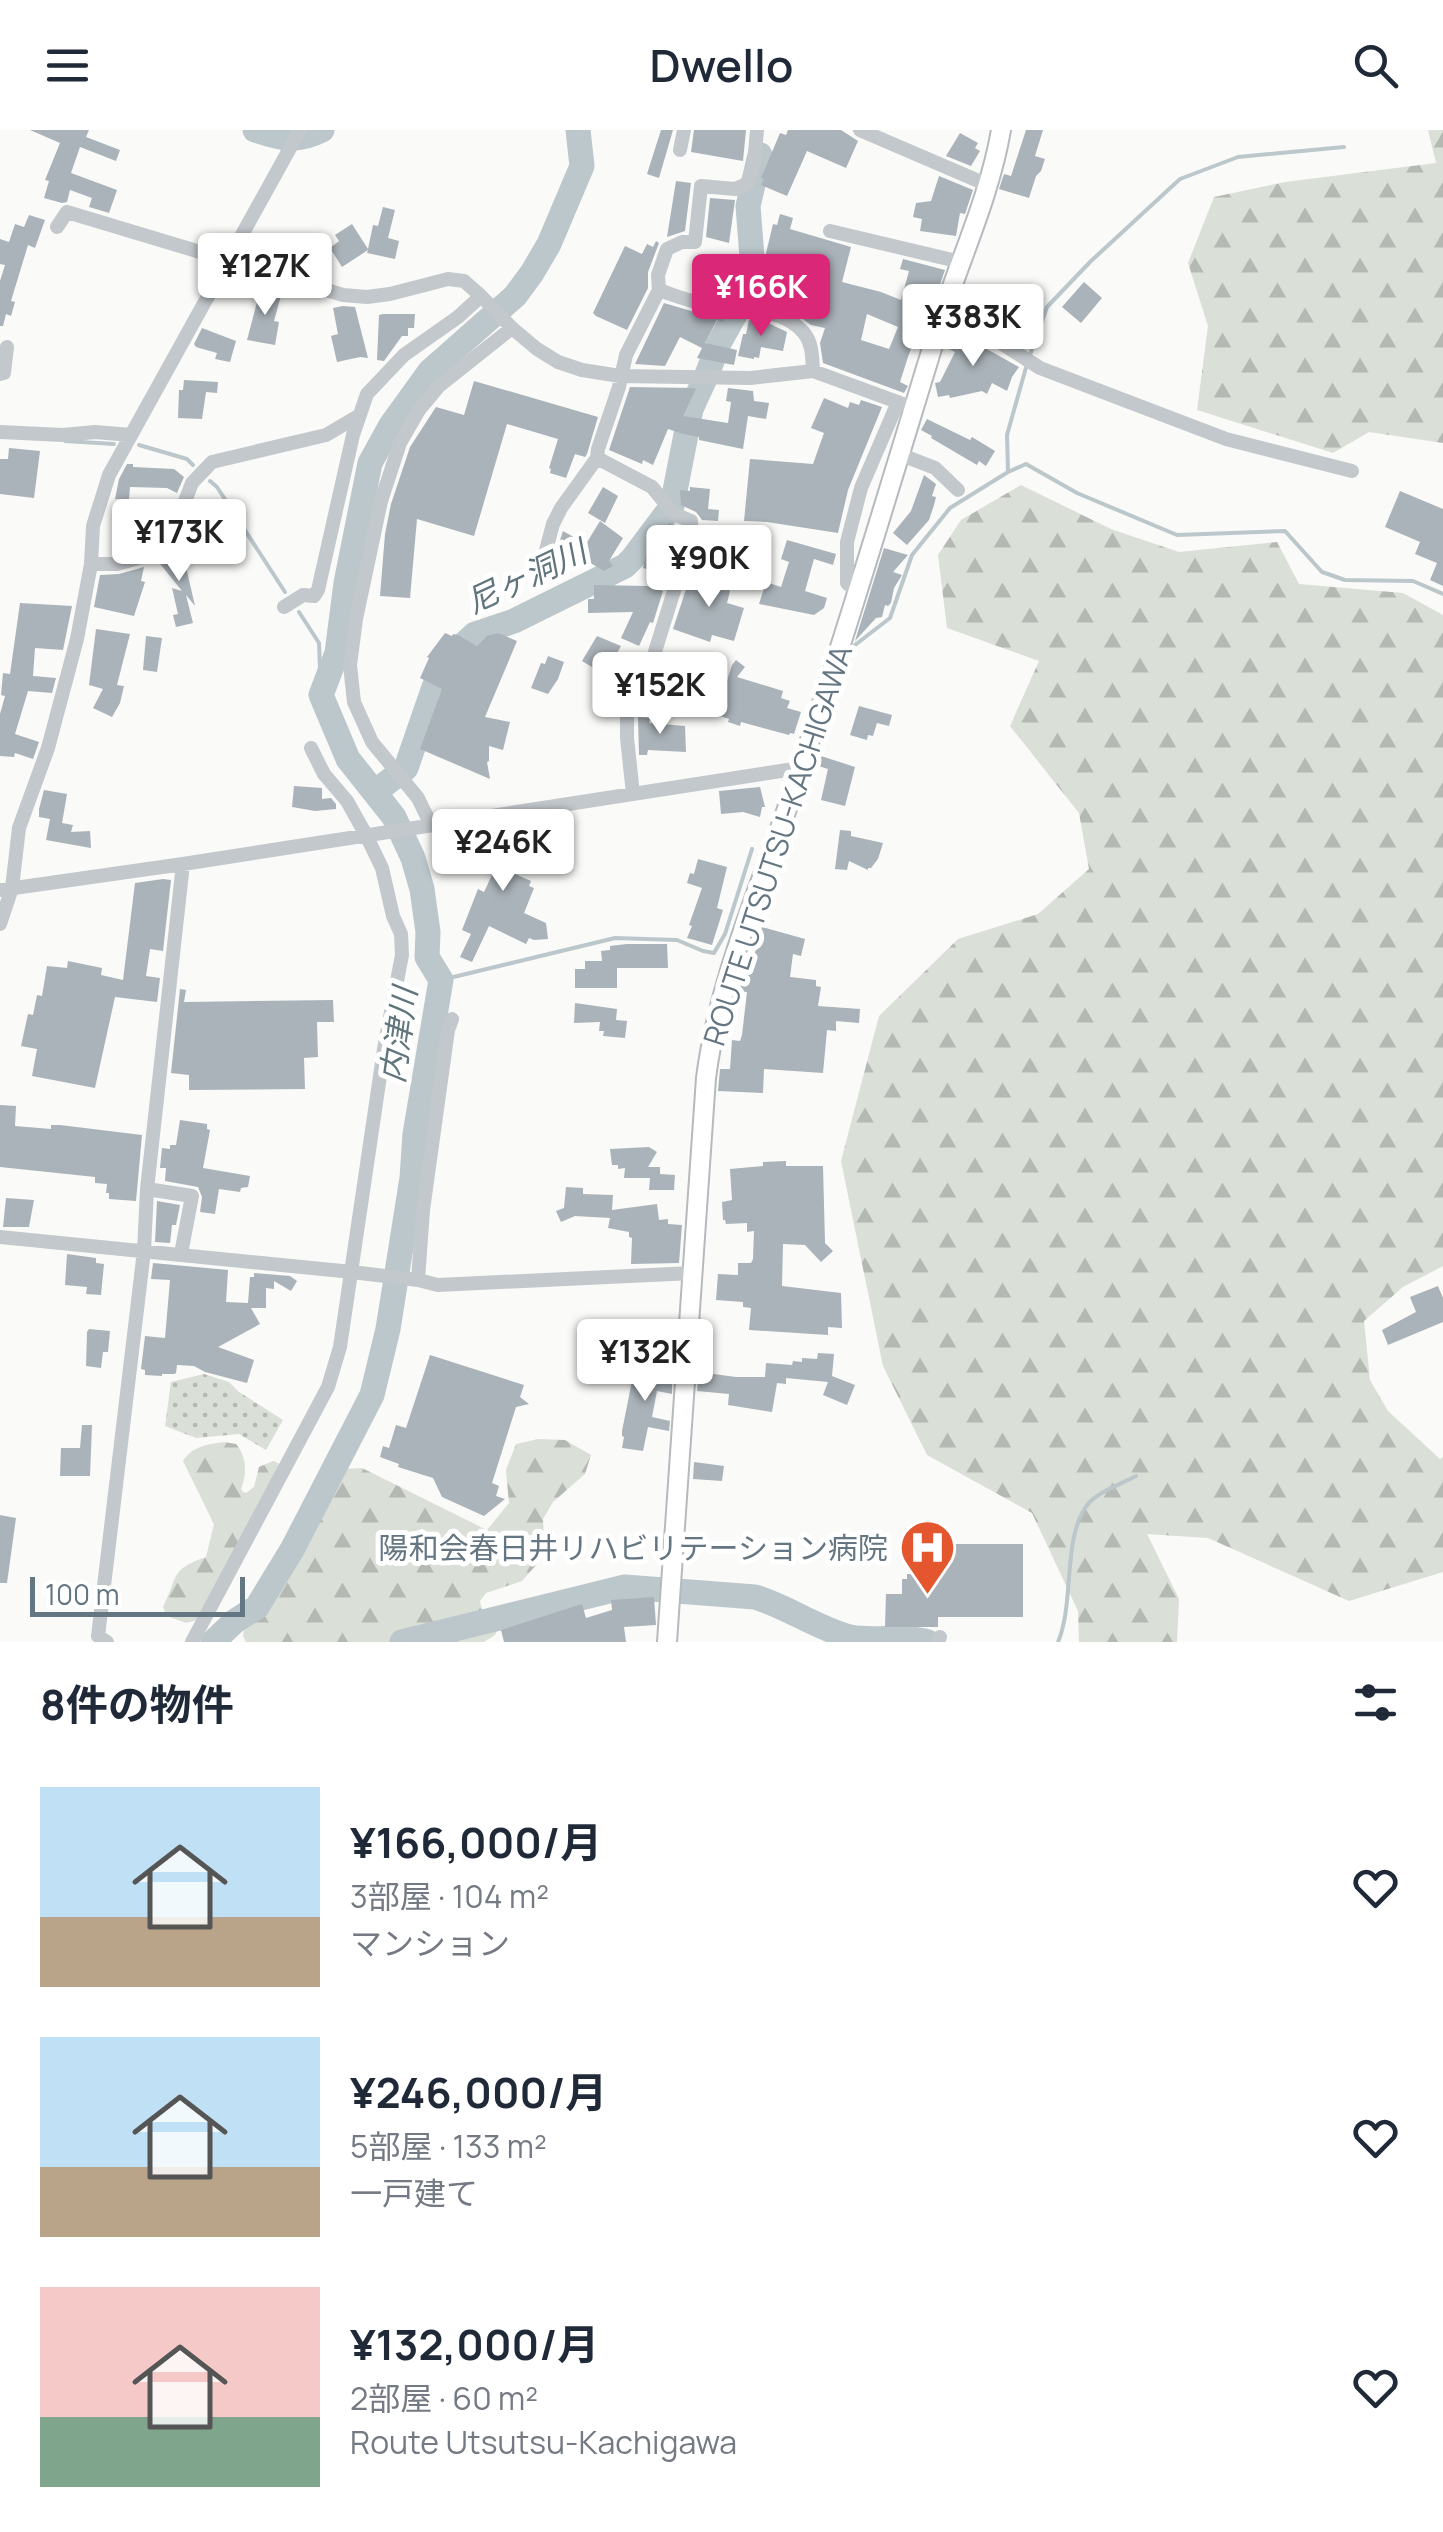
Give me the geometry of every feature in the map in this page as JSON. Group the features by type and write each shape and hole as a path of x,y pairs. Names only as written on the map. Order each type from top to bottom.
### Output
{"main road":[{"name":"ROUTE UTSUTSU-KACHIGAWA","path":"667,1642 706,1078 713,1034 857,592 899,454 906,405 988,186 1000,130"}],"street":[{"path":"0,924 19,828 48,748 77,639 93,526 110,475 300,130"},
{"path":"680,150 684,130"},
{"path":"546,554 561,508 597,458 626,354 659,290 658,275 668,249 682,242 695,242 702,186 735,189 747,184 754,165 757,130"},
{"path":"860,130 988,186"},
{"path":"57,226 67,212 342,295 367,297 448,279 464,281 537,349 582,370 620,376 750,378 813,372 906,405 860,488 847,542 847,583 857,592"},
{"path":"830,231 960,262"},
{"path":"659,290 692,301 778,316 806,334 812,348 813,372"},
{"path":"284,607 303,595 314,596 318,590 353,435 367,394 404,356 481,296"},
{"path":"943,312 1040,368 1226,439 1352,471"},
{"path":"431,824 418,798 372,742 354,702 350,680 356,620 382,502 400,442 439,386 512,328"},
{"path":"0,374 4,373 6,347"},
{"path":"90,564 117,564 145,556 164,542 177,522 192,483 212,462 326,435 360,415"},
{"path":"0,432 131,435"},
{"path":"899,454 935,468 958,490"},
{"path":"597,458 652,487 674,514 691,521 692,534 653,658 627,699 626,738 633,794"},
{"path":"192,1642 328,1387 340,1347 384,1049 402,955 402,934 393,916 382,868 347,801 324,774 311,748"},
{"path":"6,889 800,768"},
{"path":"100,1640 183,864"},
{"path":"418,1280 424,1210 452,1020"},
{"path":"147,1188 192,1196 180,1254"},
{"path":"0,1237 438,1284 693,1273"}],"green space":[{"path":"1428,130 1443,130 1443,443 1369,432 1333,453 1197,410 1208,326 1188,263 1214,197 1285,182 1436,163"},
{"path":"1021,485 1111,529 1179,552 1277,542 1299,584 1403,593 1443,615 1443,1266 1403,1287 1364,1321 1370,1380 1388,1411 1440,1459 1443,1457 1443,1572 1349,1601 1208,1538 1147,1534 1179,1599 1177,1642 1079,1642 1078,1611 1032,1513 927,1455 883,1366 841,1161 879,1016 958,939 1038,914 1089,869 1079,813 1010,726 1039,661 947,628 938,555 961,520"},
{"path":"204,1374 229,1382 283,1420 266,1450 239,1434 196,1438 165,1426 171,1382"},
{"path":"538,1439 565,1440 591,1455 585,1474 553,1502 543,1519 545,1555 522,1581 486,1593 480,1601 487,1616 500,1625 495,1635 484,1642 246,1642 245,1624 283,1577 345,1469 362,1468 487,1530 509,1503 506,1470 516,1444"},
{"path":"224,1442 236,1444 242,1454 243,1492 254,1487 259,1467 273,1461 281,1469 197,1620 186,1623 167,1616 163,1607 180,1570 206,1557 214,1524 183,1461 196,1449"}],"building":[{"path":"30,130 89,130 86,137 120,150 116,161 80,147 71,173 117,190 109,213 89,207 92,198 70,190 67,202 44,198 49,181 45,180 60,143"},
{"path":"661,130 673,130 659,178 647,174"},
{"path":"694,130 746,130 743,161 691,152"},
{"path":"788,130 841,130 858,141 846,168 807,151 787,196 761,185 761,178 780,133 786,135"},
{"path":"1026,130 1043,130 1035,156 1045,159 1029,198 999,189 1004,174 1011,176"},
{"path":"960,133 978,143 975,148 980,151 971,166 946,156"},
{"path":"939,176 973,190 965,214 960,213 956,236 920,231 922,219 913,217 916,203 931,201"},
{"path":"676,181 691,183 685,231 667,237"},
{"path":"710,198 735,200 729,243 706,237"},
{"path":"383,207 395,210 388,238 399,241 395,259 367,253 368,250 342,267 330,248 339,241 335,235 352,224 368,249 373,225 378,226"},
{"path":"780,214 793,218 790,229 851,247 842,282 901,300 909,271 900,269 903,259 945,270 927,322 922,320 908,357 900,382 908,386 904,393 823,363 820,343 825,328 811,325 788,308 755,299 773,224 777,225","holes":["867,314 898,327 889,349 861,340"]},
{"path":"29,215 45,220 35,248 28,245 11,301 15,302 11,316 6,314 0,326 0,281 5,265 0,264 0,239 9,242 15,224 24,227"},
{"path":"656,241 659,243 648,272 648,288 627,330 596,316 593,313 625,246 642,254 647,244 653,247"},
{"path":"714,263 725,266 723,279 734,281 730,296 701,292 705,273 712,274"},
{"path":"1084,282 1102,298 1081,323 1062,307"},
{"path":"261,287 282,292 274,321 279,322 275,345 247,340"},
{"path":"961,300 1012,316 1008,335 958,308"},
{"path":"664,303 724,317 723,322 717,320 705,343 737,350 734,365 697,358 702,348 680,337 665,366 635,364"},
{"path":"355,307 368,358 337,362 331,336 338,334 333,308"},
{"path":"415,314 414,328 408,328 408,336 402,336 384,361 377,360 379,315"},
{"path":"749,320 787,332 783,351 761,347 759,358 738,356"},
{"path":"202,328 236,341 230,362 215,359 217,353 196,347"},
{"path":"953,330 1019,367 1007,391 992,383 987,394 982,391 938,397 935,383 940,382 955,352 946,348"},
{"path":"184,380 218,382 217,393 206,392 202,419 178,418 179,390 183,390"},
{"path":"474,381 598,417 587,454 575,454 566,478 550,473 558,439 507,424 474,536 417,519 410,598 380,596 391,504 410,447 436,407 464,415"},
{"path":"630,387 694,388 683,416 728,423 728,388 753,391 754,401 769,403 766,419 748,416 743,449 668,429 653,465 643,460 642,464 609,450"},
{"path":"824,398 848,408 850,402 859,405 861,400 882,407 848,490 838,533 744,521 750,459 813,464 824,433 811,428"},
{"path":"927,419 995,451 986,466 979,461 977,465 931,438 921,430"},
{"path":"9,448 40,451 34,498 0,494 0,459 8,459"},
{"path":"127,464 174,469 184,477 177,493 167,488 130,487 129,499 115,499"},
{"path":"924,475 936,484 932,496 936,497 929,520 907,545 893,533 911,511"},
{"path":"603,487 618,496 605,523 588,513"},
{"path":"690,487 710,489 708,509 719,510 718,521 702,520 696,512 681,505 680,490 690,491"},
{"path":"1400,491 1443,509 1443,586 1430,580 1437,563 1415,554 1420,542 1385,527"},
{"path":"600,521 623,538 609,561 613,566 604,571 575,554 573,557 557,549 563,531 586,544"},
{"path":"669,523 681,528 670,568 655,563 653,571 643,568 649,544 660,544"},
{"path":"787,540 836,554 833,565 814,559 805,591 827,598 824,608 814,615 759,604 766,582 781,587 789,562 781,559"},
{"path":"176,543 184,554 178,561 187,571 195,606 186,595 193,623 176,627 173,615 178,614 172,588 182,591 157,560"},
{"path":"884,548 908,555 893,572 902,575 882,617 876,618 855,641"},
{"path":"144,567 141,581 145,582 134,616 94,607 100,575"},
{"path":"711,568 729,572 725,587 730,591 727,603 744,608 734,641 712,635 710,642 673,629 687,586 706,586"},
{"path":"594,585 647,586 663,591 653,623 650,622 639,646 621,638 633,612 588,613"},
{"path":"20,603 72,606 63,650 35,648 33,676 56,678 52,693 28,691 15,734 39,742 33,759 15,753 14,757 0,756 3,673 10,674"},
{"path":"96,629 130,634 117,685 124,686 112,717 93,708 103,689 89,685"},
{"path":"445,633 458,635 477,646 487,636 498,633 517,641 485,717 510,722 503,750 489,746 490,779 420,749 442,689 420,678 427,657"},
{"path":"146,636 162,638 157,672 143,670"},
{"path":"597,636 621,646 605,675 582,661"},
{"path":"548,656 564,662 548,694 531,688"},
{"path":"736,660 745,667 737,677 783,691 781,698 790,701 787,708 801,712 794,734 741,722 740,726 720,716 717,712"},
{"path":"859,706 892,715 889,726 877,723 873,736 868,735 867,740 850,735"},
{"path":"638,717 650,718 649,723 685,726 686,752 648,750 647,755 639,755"},
{"path":"818,755 855,767 845,806 821,800 828,769 815,765"},
{"path":"294,786 322,788 322,799 331,798 336,809 292,807"},
{"path":"760,787 765,807 760,817 743,812 721,814 719,791"},
{"path":"44,790 67,794 62,823 73,825 71,832 90,831 91,848 46,840 50,819 39,817"},
{"path":"525,823 531,840 515,874 531,881 529,886 534,888 524,913 546,923 548,939 529,938 526,944 489,926 472,962 460,957 471,934 462,930 478,889 484,892 502,854 472,841 470,830 480,829 500,838 506,827"},
{"path":"840,830 883,843 871,868 849,861 847,870 835,869"},
{"path":"698,859 727,867 717,908 723,910 712,945 687,938 702,888 687,883"},
{"path":"171,880 163,951 150,949 146,976 160,978 157,1002 115,997 95,1088 32,1076 37,1049 21,1046 28,1014 33,1015 37,995 42,996 47,966 67,968 68,961 102,968 101,975 123,980 135,883"},
{"path":"762,927 805,939 801,956 793,954 790,977 816,980 816,986 821,987 818,1006 860,1009 859,1023 836,1021 836,1031 827,1030 823,1073 764,1069 763,1093 718,1091 720,1069 730,1069 732,1040 740,1041 742,1035 747,992 740,991 741,977 743,973 749,974"},
{"path":"667,944 668,968 617,968 617,988 575,988 575,969 585,969 585,961 602,961 601,951 610,950 610,946"},
{"path":"180,989 186,990 184,1002 333,1000 334,1022 317,1022 318,1057 304,1058 305,1089 189,1090 189,1075 171,1073"},
{"path":"575,1003 617,1009 616,1020 627,1021 625,1038 603,1036 600,1022 574,1023"},
{"path":"0,1105 16,1106 15,1126 51,1129 51,1125 60,1125 142,1135 136,1201 109,1199 107,1184 95,1183 95,1177 0,1167"},
{"path":"180,1120 207,1124 210,1130 203,1168 250,1176 248,1187 240,1192 219,1189 215,1214 200,1212 202,1197 198,1187 165,1181 166,1168 160,1168 162,1148 176,1145"},
{"path":"649,1147 657,1152 648,1167 660,1167 660,1174 675,1175 674,1190 649,1190 650,1178 624,1178 625,1168 612,1165 610,1149"},
{"path":"786,1161 786,1166 823,1166 825,1243 833,1251 821,1262 805,1245 783,1244 782,1286 841,1293 842,1328 828,1327 828,1335 749,1330 751,1308 743,1307 743,1302 716,1300 718,1274 738,1275 738,1263 751,1263 753,1259 754,1231 747,1232 747,1223 726,1224 723,1220 722,1202 732,1200 730,1169"},
{"path":"566,1187 583,1188 583,1194 613,1195 612,1210 657,1204 659,1220 682,1225 679,1263 631,1264 632,1238 629,1232 608,1228 610,1218 575,1216 561,1222 556,1211 564,1208"},
{"path":"6,1198 34,1200 29,1227 3,1227"},
{"path":"157,1201 180,1205 170,1243 155,1242"},
{"path":"67,1254 96,1258 96,1263 104,1264 101,1295 86,1294 87,1287 65,1285"},
{"path":"153,1263 228,1270 226,1302 248,1303 250,1277 254,1273 290,1276 297,1281 291,1291 274,1281 274,1289 266,1288 266,1308 251,1308 260,1324 218,1347 254,1360 247,1383 194,1366 177,1365 174,1374 145,1375 141,1369 145,1336 165,1338 170,1280 151,1279"},
{"path":"1438,1286 1443,1298 1443,1322 1388,1345 1382,1330 1416,1312 1410,1297"},
{"path":"89,1329 110,1331 108,1352 103,1352 101,1368 86,1366"},
{"path":"653,1350 666,1353 661,1379 672,1382 672,1394 657,1391 652,1417 670,1421 669,1431 648,1427 643,1451 622,1448 633,1376 636,1372 647,1375"},
{"path":"818,1353 834,1354 832,1376 855,1385 847,1405 823,1395 828,1382 786,1378 786,1384 777,1383 772,1412 728,1405 729,1394 697,1391 699,1372 765,1377 766,1363 792,1365 793,1361 802,1362 802,1358 817,1359"},
{"path":"430,1355 524,1385 520,1397 529,1404 516,1407 492,1483 499,1486 496,1496 505,1499 484,1516 442,1497 433,1478 380,1457 383,1446 389,1448 396,1425 406,1428"},
{"path":"82,1425 92,1425 90,1476 60,1476 61,1448 80,1448"},
{"path":"694,1462 724,1466 722,1481 693,1479"},
{"path":"0,1515 16,1518 7,1583 0,1583"},
{"path":"935,1544 1023,1544 1023,1617 938,1617 938,1627 885,1627 886,1594 902,1594 902,1579 914,1574 914,1569 935,1569"},
{"path":"654,1597 656,1625 624,1627 626,1642 504,1642 501,1630 582,1604 586,1618 612,1610 611,1600"}],"waterway":[{"name":"内津川","path":"255,130 289,138 322,130"},
{"name":"内津川","path":"213,1642 257,1607 293,1548 372,1395 388,1329 441,980 427,957 422,889 413,858 394,817 348,759 321,695 337,653 346,583 370,463 391,425 430,371 515,296 532,273 549,244 582,166 578,130"},
{"path":"1030,355 1047,307 1180,179 1238,157 1344,147"},
{"name":"尼ヶ洞川","path":"375,792 406,768 434,687 461,647 475,634 514,621 625,566 672,506 691,409 718,345 752,284 748,206 760,155"},
{"path":"855,645 890,618 912,555 950,508 1008,472 1007,435 1027,364"},
{"path":"65,441 114,444"},
{"path":"139,445 187,459 193,465"},
{"path":"1008,472 1026,464 1077,493 1177,535 1285,531 1322,572 1345,580 1413,581 1443,594"},
{"path":"210,481 285,592"},
{"path":"299,612 319,643 321,695"},
{"path":"441,980 615,938 677,940 714,953 725,934 752,849"},
{"path":"1058,1642 1080,1517 1098,1496 1136,1476"},
{"path":"402,1642 625,1587 755,1597 850,1637 928,1642"}],"place":[{"name":"陽和会春日井リハビリテーション病院","path":"927,1596"}]}
